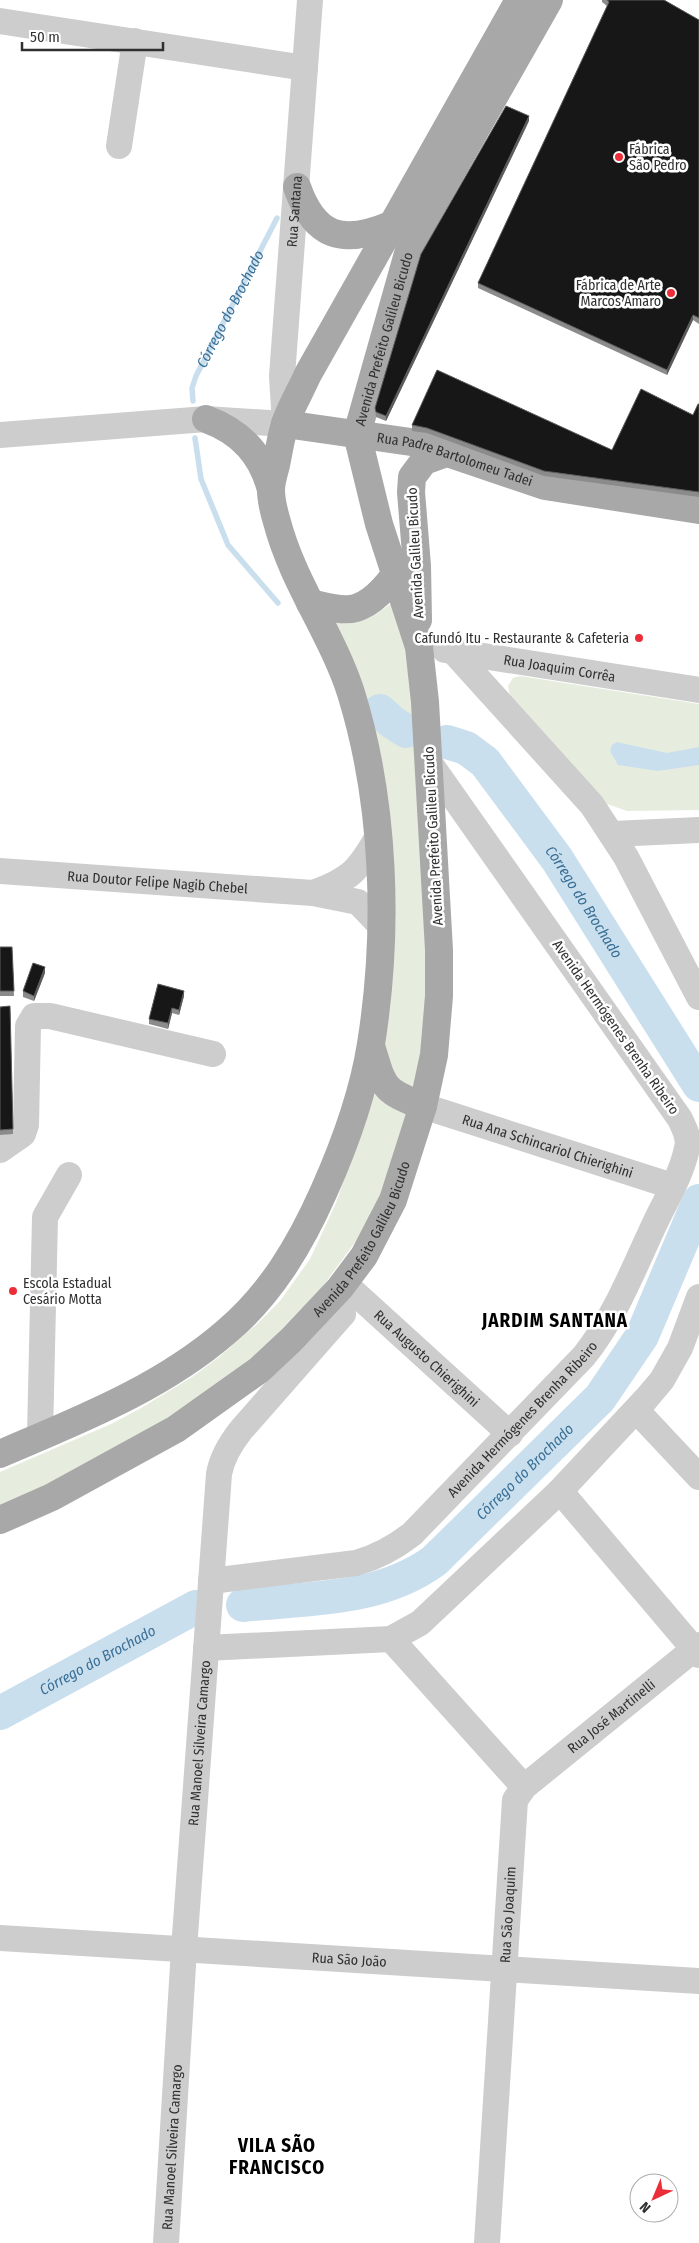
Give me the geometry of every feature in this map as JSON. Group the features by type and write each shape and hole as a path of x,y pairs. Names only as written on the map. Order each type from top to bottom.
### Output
{"main road":[{"path":"271,490 285,424 308,374 519,0"},
{"name":"Avenida Prefeito Galileu Bicudo","path":"0,1520 52,1497 176,1429 259,1370 291,1340 342,1285 364,1256 393,1200 423,1106 434,1056 439,996 439,950 429,762 419,649 379,524 358,434 411,243 549,0"},
{"path":"297,187 306,211 324,229 336,234 361,236 391,225"},
{"path":"0,1454 123,1400 166,1375 225,1333 254,1306 282,1272 314,1214 350,1128 371,1046 378,984 381,926 378,836 363,736 350,690 337,658 281,539 267,474 259,458 236,433 206,419"},
{"name":"Rua Padre Bartolomeu Tadei","path":"285,424 418,443 545,486 699,510"},
{"name":"Avenida Galileu Bicudo","path":"419,649 418,566 411,492 412,478 424,462 449,452"},
{"path":"310,602 341,609 356,608 377,594 394,575 415,541"},
{"path":"371,1046 381,1079 386,1088 402,1098 423,1106"}],"street":[{"name":"Rua Santana","path":"285,424 282,376 310,0"},
{"path":"0,21 305,68"},
{"path":"118,146 135,41"},
{"name":"Rua Padre Bartolomeu Tadei","path":"0,436 206,419 285,424"},
{"name":"Rua Joaquim Corrêa","path":"419,649 452,650 699,690"},
{"path":"452,650 592,805 613,834 699,997"},
{"name":"Avenida Hermógenes Brenha Ribeiro","path":"211,1581 356,1563 376,1557 412,1534 510,1434 599,1338 613,1314 688,1147 686,1133 680,1119 429,762"},
{"path":"613,834 699,830"},
{"name":"Rua Doutor Felipe Nagib Chebel","path":"313,893 347,878 364,861 378,836"},
{"name":"Rua Doutor Felipe Nagib Chebel","path":"0,871 313,893 358,902 381,926"},
{"path":"0,1150 23,1134 26,1125 28,1026 34,1016 50,1016 213,1054"},
{"name":"Rua Ana Schincariol Chierighini","path":"423,1106 672,1186"},
{"path":"40,1436 45,1217 69,1176"},
{"name":"Rua Augusto Chierighini","path":"342,1285 510,1434"},
{"name":"Rua Manoel Silveira Camargo","path":"166,2243 184,1949 217,1492 222,1461 229,1446 241,1430 343,1314 342,1285"},
{"path":"206,1648 391,1639 420,1623 560,1492 662,1380 680,1348 699,1297"},
{"path":"636,1410 699,1477"},
{"path":"560,1492 697,1650"},
{"path":"391,1639 524,1787"},
{"name":"Rua José Martinelli","path":"524,1787 697,1650"},
{"name":"Rua São Joaquim","path":"486,2243 515,1800 524,1787"},
{"name":"Rua São João","path":"0,1938 699,1982"}],"green space":[{"path":"394,601 409,650 426,834 425,1051 385,1186 361,1234 323,1286 249,1363 163,1426 0,1509 0,1472 111,1424 141,1408 192,1377 219,1357 258,1323 280,1301 310,1259 336,1203 355,1147 381,773 374,725 334,620 351,623 366,619"},
{"path":"520,676 699,704 699,810 627,811 604,803 510,696 508,686 513,678"}],"water":[{"path":"617,742 667,753 699,747 699,765 658,771 618,765 610,751 612,745"}],"building":[{"name":"Fábrica São Pedro","path":"607,0 664,0 699,20 699,318 693,315 667,370 478,283 609,2"},
{"path":"506,106 529,116 386,416 376,412 375,408 421,254"},
{"path":"437,370 612,450 641,389 693,415 699,404 699,492 544,471 427,428 412,425"},
{"path":"0,947 12,947 14,991 0,991"},
{"path":"33,963 45,967 34,996 23,991"},
{"path":"158,984 184,991 179,1010 172,1008 168,1023 149,1019"},
{"path":"10,1006 13,1129 0,1130 0,1007"}],"waterway":[{"name":"Córrego do Brochado","path":"193,401 192,388 196,376 277,218"},
{"name":"Córrego do Brochado","path":"195,438 201,479 228,545 278,603"},
{"name":"Córrego do Brochado","path":"380,711 406,731"},
{"name":"Córrego do Brochado","path":"447,742 466,748 485,762 557,859 699,1085"},
{"name":"Córrego do Brochado","path":"243,1605 318,1599 367,1591 413,1574 434,1561 600,1398 642,1336 699,1201"},
{"name":"Córrego do Brochado","path":"0,1713 196,1607"}],"place":[{"name":"Fábrica São Pedro","path":"619,157"},
{"name":"Fábrica de Arte Marcos Amaro","path":"671,293"},
{"name":"Cafundó Itu - Restaurante & Cafeteria","path":"639,638"},
{"name":"Escola Estadual Cesário Motta","path":"13,1291"}],"district":[{"name":"JARDIM SANTANA","path":"555,1320"},
{"name":"VILA SÃO FRANCISCO","path":"277,2156"}]}
